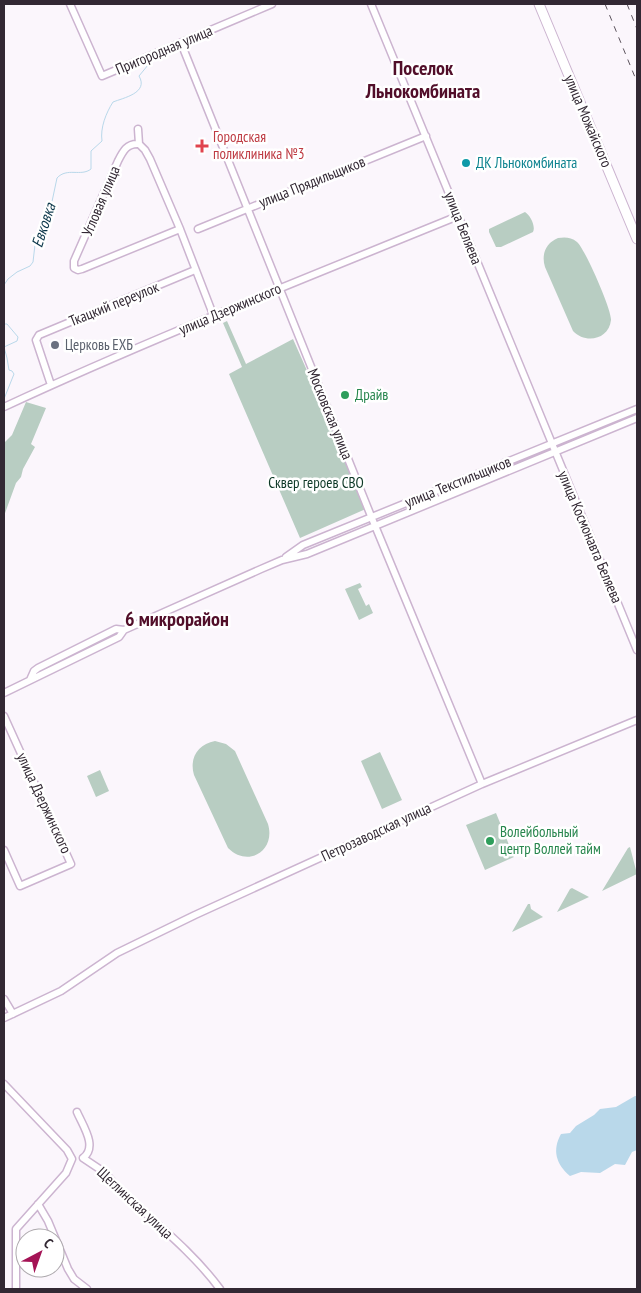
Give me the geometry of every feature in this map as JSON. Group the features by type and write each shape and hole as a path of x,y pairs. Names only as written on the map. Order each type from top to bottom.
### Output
{"main road":[{"name":"улица Можайского","path":"539,4 637,239"}],"street":[{"name":"Пригородная улица","path":"70,4 102,76 272,4"},
{"name":"улица Беляева","path":"371,4 555,452"},
{"name":"Московская улица","path":"181,43 375,526 482,784"},
{"path":"138,129 139,144 150,159 180,229 214,317"},
{"name":"улица Прядильщиков","path":"198,229 426,136"},
{"name":"Угловая улица","path":"139,144 134,143 128,147 118,160 74,261 74,268 82,269 180,229"},
{"name":"улица Дзержинского","path":"4,406 280,288 458,216"},
{"name":"Ткацкий переулок","path":"52,385 36,340 39,335 195,270"},
{"name":"улица Текстильщиков","path":"282,560 303,545 371,516 552,445 637,409"},
{"name":"улица Текстильщиков","path":"4,693 120,637 124,630 282,560 307,554 637,418"},
{"name":"улица Космонавта Беляева","path":"555,452 637,650"},
{"path":"303,545 307,554"},
{"name":"улица Дзержинского","path":"4,716 72,864 20,886 4,850"},
{"name":"Петрозаводская улица","path":"4,1018 60,992 117,953 195,915 482,784 637,720"},
{"path":"4,999 13,1014"},
{"path":"4,1084 67,1150 72,1159"},
{"name":"Щеглинская улица","path":"77,1112 90,1144 90,1151 83,1158 113,1180 120,1190 183,1248 220,1289"},
{"path":"72,1159 83,1158"},
{"path":"16,1289 16,1229 66,1173 72,1159"},
{"path":"38,1204 48,1221 68,1269 74,1278 87,1289"}],"green space":[{"path":"525,212 532,221 533,232 501,247 496,247 489,229"},
{"path":"558,238 572,239 581,246 597,279 611,320 606,332 601,336 590,339 584,338 573,331 544,262 544,253 548,246"},
{"name":"Сквер героев СВО","path":"227,321 246,364 293,339 368,508 300,538 229,374 242,367 223,323"},
{"path":"26,402 46,408 31,444 35,447 23,469 21,477 16,483 4,516 4,443 12,435"},
{"path":"360,583 362,587 358,589 366,606 369,604 373,613 359,620 345,589"},
{"path":"215,741 226,744 235,751 268,824 268,842 258,854 244,856 236,854 228,848 194,775 193,763 196,753 204,745"},
{"path":"380,752 402,800 382,809 361,761"},
{"path":"100,770 109,791 96,797 87,776"},
{"name":"Волейбольный центр Воллей тайм","path":"496,813 514,857 485,870 466,825"},
{"path":"630,847 637,874 602,891 628,848"},
{"path":"572,888 589,897 557,912 570,889"},
{"path":"528,904 530,904 531,909 543,917 512,932"}],"water":[{"path":"637,1096 637,1150 632,1152 625,1165 615,1164 600,1173 581,1172 570,1176 561,1167 557,1156 558,1140 561,1134 570,1133 576,1126 600,1109 616,1107"}],"waterway":[{"name":"Евковка","path":"4,285 8,279 30,266 33,262 36,236 45,224 50,211 57,178 65,173 83,172 91,169 91,151 102,141 103,126 110,106 113,102 138,91 141,87 139,76 153,59"},
{"name":"Евковка","path":"4,324 7,324 18,337 17,341 4,347 9,370 14,374 4,399"}],"railway":[{"path":"605,4 637,82"},
{"path":"627,4 637,29"}],"place":[{"name":"Городская поликлиника №3","path":"202,146"},
{"name":"ДК Льнокомбината","path":"466,163"},
{"name":"Церковь ЕХБ","path":"55,345"},
{"name":"Драйв","path":"345,395"},
{"name":"Волейбольный центр Воллей тайм","path":"490,841"}],"district":[{"name":"Поселок Льнокомбината","path":"423,80"},
{"name":"6 микрорайон","path":"177,619"}]}
